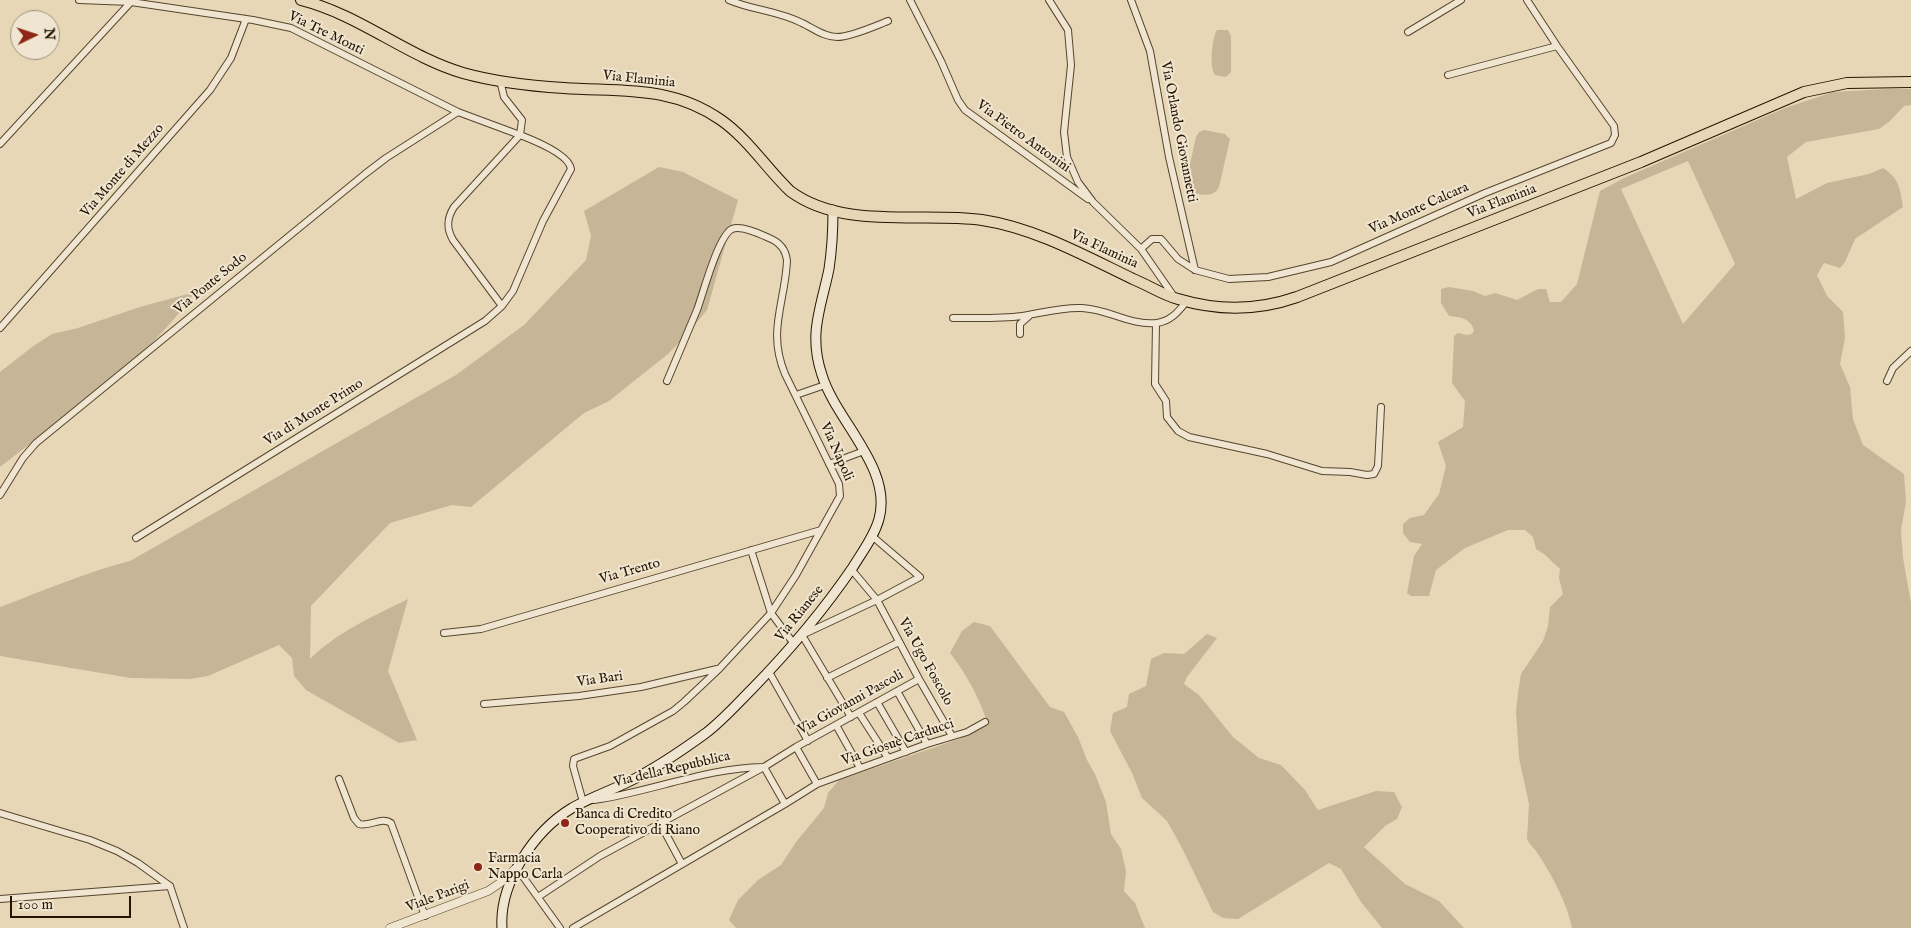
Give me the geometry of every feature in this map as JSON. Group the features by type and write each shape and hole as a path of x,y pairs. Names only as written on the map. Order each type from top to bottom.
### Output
{"main road":[{"name":"Via Flaminia","path":"301,0 344,14 448,67 477,76 554,88 648,92 690,102 727,124 794,193 811,203 832,210 856,215 974,219 1016,227 1181,300 1233,309 1256,308 1284,301 1641,162 1804,92 1847,83 1911,82"},
{"name":"Via Rianese","path":"502,928 504,900 516,867 550,826 566,812 638,778 714,726 769,672 802,636 851,569 872,536 880,514 882,500 874,472 864,451 825,385 817,358 815,334 819,306 830,259 832,210"}],"street":[{"name":"Via Tre Monti","path":"79,0 131,2 276,24 297,30 458,112 520,135 546,147 568,162 571,167"},
{"path":"729,0 744,6 788,16 820,32 833,36 844,36 888,21"},
{"name":"Via Pietro Antonini","path":"910,0 941,61 958,100 965,110 1093,202"},
{"name":"Via Pietro Antonini","path":"1049,0 1068,30 1071,65 1064,138 1067,157 1072,171 1080,186 1093,202 1141,249"},
{"name":"Via Orlando Giovannetti","path":"1131,0 1150,51 1169,157 1195,270"},
{"path":"1408,32 1461,0"},
{"name":"Via Monte Calcara","path":"1141,249 1152,239 1161,239 1178,259 1195,270 1224,278 1268,277 1332,262 1485,193 1609,145 1615,137 1614,126 1527,0"},
{"path":"0,144 131,2"},
{"name":"Via Monte di Mezzo","path":"0,328 210,90 231,58 246,19"},
{"path":"1448,75 1557,46"},
{"path":"500,80 504,97 522,120 520,135 454,207 448,220 449,231 453,240 502,306"},
{"name":"Via Ponte Sodo","path":"0,495 23,458 36,443 365,174 458,112"},
{"name":"Via di Monte Primo","path":"136,538 485,321 502,306 513,291 543,221 566,181 571,167"},
{"name":"Via Napoli","path":"585,802 573,766 574,759 610,746 673,711 719,669 771,613 796,575 841,492 839,484 782,368 776,339 787,264 783,248 775,241 738,228 731,230 727,234 666,381"},
{"path":"953,318 1016,316 1064,308 1088,308 1137,322 1156,323 1172,318 1181,300 1141,249"},
{"path":"1020,334 1020,324 1032,314"},
{"path":"1156,323 1154,384 1166,401 1167,417 1178,431 1189,438 1267,454 1322,471 1374,474 1378,466 1381,407"},
{"path":"1887,381 1893,368 1911,351"},
{"path":"796,395 825,385"},
{"path":"829,464 864,451"},
{"name":"Via Trento","path":"444,633 481,629 821,530"},
{"path":"851,717 802,636 920,577 872,536"},
{"path":"751,550 771,613 794,644"},
{"name":"Via Ugo Foscolo","path":"851,569 877,600 952,736"},
{"path":"827,678 899,642"},
{"name":"Via Bari","path":"484,704 580,696 666,682 719,669"},
{"path":"769,672 808,741"},
{"name":"Via Giovanni Pascoli","path":"538,897 600,856 764,767 796,747 919,679"},
{"path":"898,691 927,744"},
{"path":"877,702 906,752"},
{"path":"859,713 888,758"},
{"name":"Via Giosuè Carducci","path":"573,928 817,784 927,744 967,732 985,722"},
{"path":"836,725 860,768"},
{"path":"796,747 817,784"},
{"path":"764,767 785,804"},
{"name":"Via della Repubblica","path":"585,802 628,794 726,770 764,767"},
{"path":"339,779 354,818 359,824 368,825 387,820 392,823 424,916"},
{"path":"0,813 46,826 111,849 138,863 170,886 184,928"},
{"path":"660,823 682,864"},
{"path":"516,867 560,928"},
{"name":"Viale Parigi","path":"390,928 491,889 516,867"},
{"path":"0,899 170,886"}],"shaded area":[{"path":"1217,30 1228,30 1231,36 1231,72 1226,77 1215,75 1212,66 1213,45"},
{"path":"1911,89 1911,105 1904,106 1890,121 1879,129 1806,142 1787,157 1796,199 1827,183 1869,174 1883,168 1896,180 1903,207 1855,239 1845,262 1840,268 1824,263 1817,275 1827,296 1843,312 1845,338 1840,364 1850,387 1853,419 1863,445 1904,474 1906,502 1901,530 1903,558 1911,603 1911,928 1572,928 1567,909 1554,880 1527,839 1529,804 1519,758 1516,711 1521,674 1543,641 1548,626 1550,607 1563,594 1559,578 1560,569 1536,549 1533,537 1525,530 1508,530 1465,548 1436,570 1429,596 1411,596 1407,593 1414,556 1422,544 1410,542 1403,533 1403,524 1410,518 1424,515 1439,494 1446,466 1438,442 1463,427 1465,401 1452,383 1454,336 1458,333 1472,334 1474,330 1467,321 1449,316 1441,303 1441,289 1449,287 1473,291 1485,296 1495,293 1517,300 1538,289 1546,289 1550,302 1561,302 1577,284 1600,191 1624,178 1785,108 1833,92","holes":["1688,161 1735,264 1683,324 1621,189"]},
{"path":"1204,130 1225,134 1230,139 1219,187 1214,193 1207,195 1192,192 1186,182 1196,137 1199,132"},
{"path":"659,167 683,172 738,200 707,310 668,354 609,401 584,413 471,507 452,505 390,523 311,606 310,659 344,633 369,618 408,599 388,671 417,740 399,743 306,690 294,676 292,658 279,645 208,676 190,679 131,678 0,656 0,607 81,576 130,561 456,375 524,325 586,260 591,236 584,211"},
{"path":"195,292 175,318 129,365 79,407 0,467 0,372 52,334 78,328 140,307"},
{"path":"974,622 990,626 1050,707 1064,712 1078,737 1106,802 1111,834 1121,849 1126,871 1124,891 1135,903 1145,928 736,928 729,920 738,900 758,880 781,865 796,842 824,808 828,793 839,780 959,739 987,722 972,686 950,653 962,631"},
{"path":"1207,634 1217,638 1187,677 1184,684 1199,695 1233,737 1259,758 1281,765 1305,790 1318,810 1376,791 1394,792 1402,807 1397,819 1385,826 1364,847 1405,884 1439,901 1464,928 1382,928 1361,902 1341,869 1329,863 1238,919 1223,918 1213,912 1167,821 1142,798 1132,773 1110,731 1113,713 1127,707 1129,694 1146,686 1151,659 1164,653 1184,654"}],"place":[{"name":"Banca di Credito Cooperativo di Riano","path":"565,823"},
{"name":"Farmacia Nappo Carla","path":"478,867"}]}
